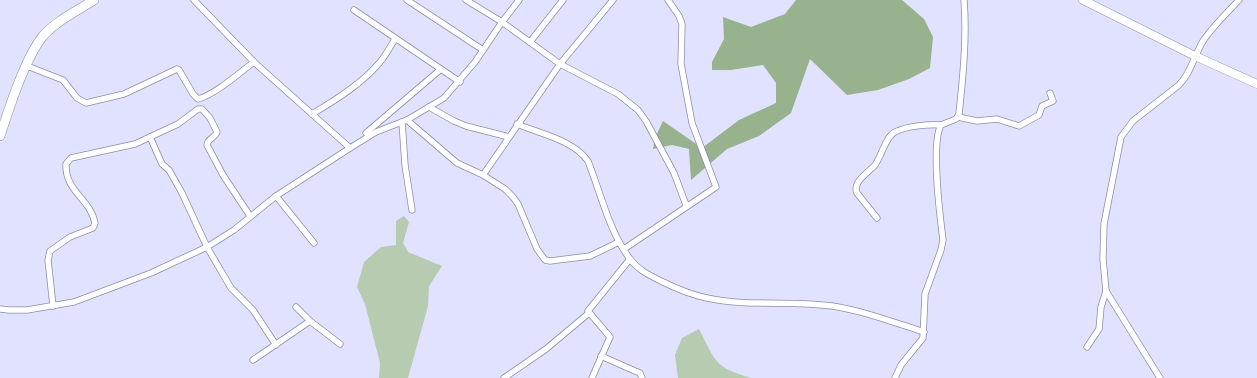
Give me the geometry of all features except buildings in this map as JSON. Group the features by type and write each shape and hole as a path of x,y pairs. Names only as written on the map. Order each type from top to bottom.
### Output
{"main road":[{"path":"0,136 27,66 37,46 46,33 94,0"}],"street":[{"path":"194,0 254,62 350,148"},
{"path":"407,0 483,50"},
{"path":"466,0 502,22 560,64 618,94 638,110 674,173 686,206"},
{"path":"530,42 563,0"},
{"path":"483,175 560,64 613,0"},
{"path":"624,249 714,188 716,184 692,123 681,64 682,24 668,0"},
{"path":"958,117 965,50 966,24 964,0"},
{"path":"1083,0 1195,56 1257,84"},
{"path":"1087,347 1099,329 1101,307 1106,291 1103,259 1104,224 1120,137 1133,121 1186,79 1195,56 1205,39 1239,0"},
{"path":"0,309 27,310 74,302 151,273 207,248 234,230 276,196 350,148 376,132 404,121 444,98 460,82 515,2"},
{"path":"354,10 460,82"},
{"path":"312,114 332,102 375,68 386,55 395,39"},
{"path":"27,66 64,80 77,98 86,103 124,94 177,69 198,99 214,91 254,62"},
{"path":"366,133 441,69"},
{"path":"877,218 857,193 856,189 857,184 876,164 894,132 916,126 941,125 958,117 977,121 997,119 1019,126 1039,115 1042,106 1053,101 1050,93"},
{"path":"429,107 466,126 509,137"},
{"path":"53,306 48,260 50,251 70,237 93,228 95,223 88,205 72,189 68,181 66,168 68,160 128,147 178,124 200,108 203,109 217,132 216,136 207,142 207,145 250,216"},
{"path":"404,121 457,163 483,175 506,189 518,204 537,249 545,260 590,256 619,242"},
{"path":"404,121 405,165 412,210"},
{"path":"518,124 572,146 584,156 619,242 638,268 649,275 671,286 707,298 831,306 867,312 924,332"},
{"path":"895,378 901,365 921,341 924,332 925,294 943,240 937,156 937,136 941,125"},
{"path":"150,137 162,164 170,170 182,193 207,248 231,288 253,310 276,345"},
{"path":"276,196 314,243"},
{"path":"504,378 546,349 588,312 590,307 630,259"},
{"path":"1106,291 1160,378"},
{"path":"296,307 310,321 340,344"},
{"path":"588,312 610,337 592,378"},
{"path":"253,360 310,321"},
{"path":"601,356 636,370 642,378"}],"green space":[{"path":"796,0 902,0 924,19 933,37 930,68 909,79 878,90 847,95 810,59 791,113 759,136 727,149 691,180 689,149 672,145 653,149 655,138 663,121 702,148 739,120 776,103 776,83 763,65 731,70 712,70 712,62 724,39 723,17 751,27 785,14"},
{"path":"404,216 409,222 403,243 408,252 442,266 429,286 428,306 408,378 379,378 380,363 365,304 357,287 364,262 381,247 396,245 396,221"},
{"path":"699,329 718,362 730,370 751,378 678,378 675,355 682,338"}]}
